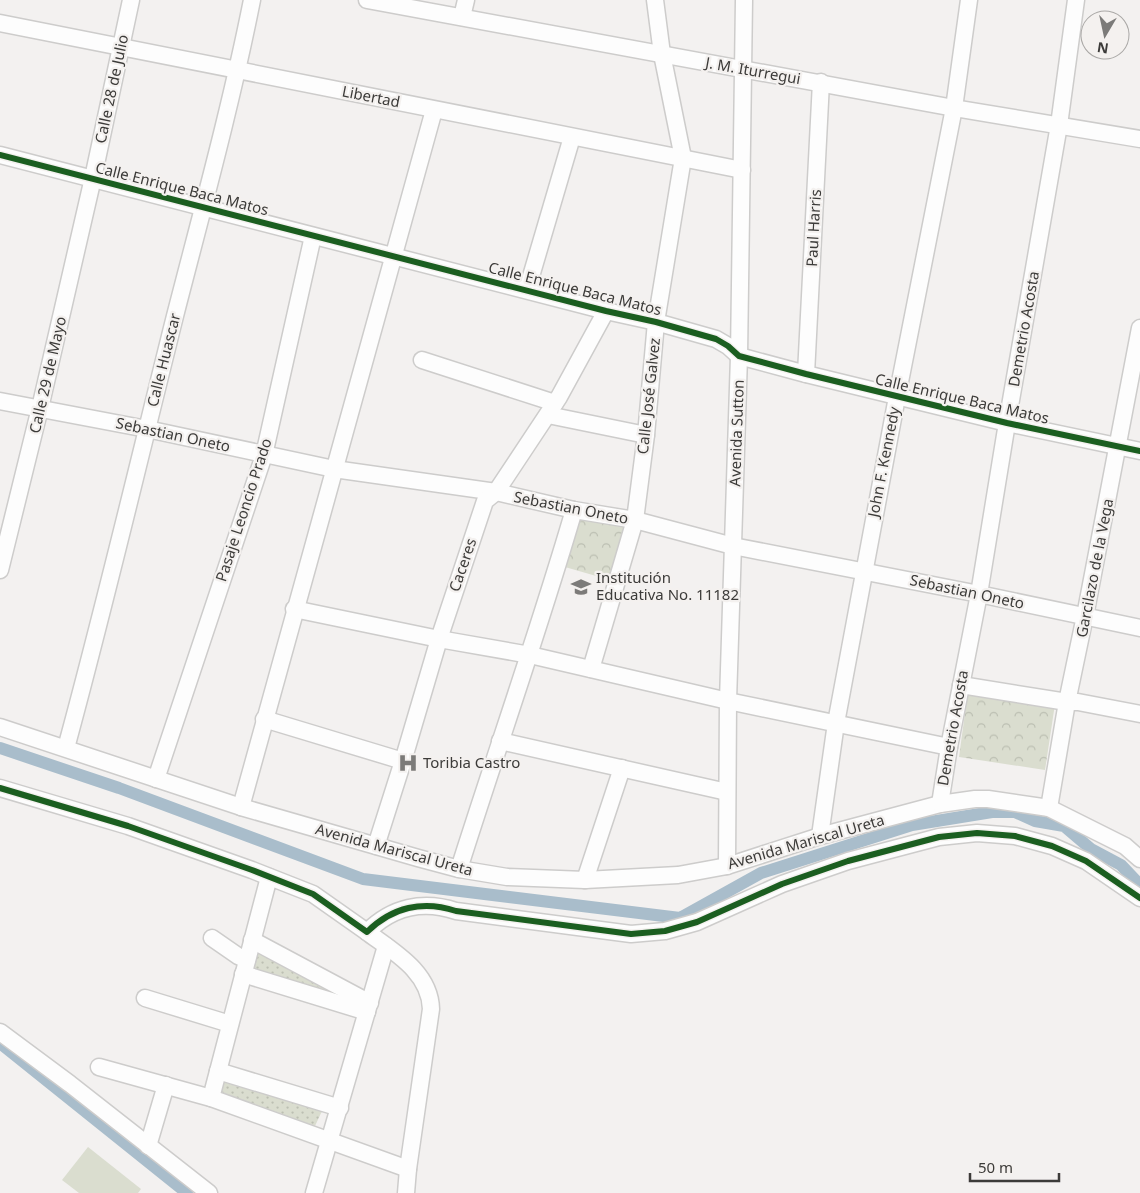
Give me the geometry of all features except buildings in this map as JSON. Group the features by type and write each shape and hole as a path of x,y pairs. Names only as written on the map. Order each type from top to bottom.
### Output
{"street":[{"name":"Calle 28 de Julio","path":"93,178 131,0"},
{"name":"Calle Huascar","path":"66,748 99,626 238,71 252,0"},
{"name":"J. M. Iturregui","path":"367,0 821,82 954,108 1140,139"},
{"path":"462,17 466,0"},
{"name":"Calle José Galvez","path":"591,669 635,520 646,435 656,322 683,158 662,54 655,0"},
{"name":"Avenida Sutton","path":"727,866 728,701 739,356 744,0"},
{"name":"John F. Kennedy","path":"820,836 836,723 896,397 954,108 969,0"},
{"name":"Demetrio Acosta","path":"940,804 949,747 979,594 1059,125 1076,0"},
{"name":"Libertad","path":"0,23 742,170"},
{"name":"Paul Harris","path":"806,374 821,82"},
{"path":"241,807 294,609 434,110"},
{"path":"527,290 572,137"},
{"name":"Calle Enrique Baca Matos","path":"0,155 606,311 656,322 716,339 728,346 739,356 806,374 1007,423 1140,451"},
{"name":"Calle 29 de Mayo","path":"0,570 40,408 93,178"},
{"name":"Pasaje Leoncio Prado","path":"156,779 264,455 314,236"},
{"name":"Caceres","path":"376,846 439,639 485,501 496,492 552,409 606,311"},
{"name":"Garcilazo de la Vega","path":"1049,808 1067,702 1086,616 1140,328"},
{"path":"422,360 552,409 646,435"},
{"name":"Sebastian Oneto","path":"0,401 147,429 334,469 496,492 574,510 635,520 733,546 979,594 1140,628"},
{"path":"459,869 530,654 574,510"},
{"path":"294,609 439,639 530,654 728,701 949,747"},
{"path":"961,685 1067,702 1078,702 1140,714"},
{"path":"264,720 403,761"},
{"name":"Avenida Mariscal Ureta","path":"0,727 241,807 459,869 507,877 585,880 678,875 727,866 820,836 940,804 988,799 1049,808 1125,846 1140,858"},
{"path":"500,741 727,792"},
{"path":"585,880 622,768"},
{"path":"0,788 128,826 314,894 386,946 422,977 429,992 431,1009 406,1193"},
{"path":"367,932 384,917 394,912 409,907 425,905 456,911 631,934 665,931 697,922 782,884 848,861 939,837 977,833 1015,836 1052,846 1086,861 1140,898"},
{"path":"211,1098 269,877"},
{"path":"212,938 238,956 245,967 368,1008"},
{"path":"252,940 368,1008"},
{"path":"314,1193 386,946"},
{"path":"145,998 230,1024"},
{"path":"0,1032 70,1084 209,1193"},
{"path":"99,1067 211,1098 408,1169"},
{"path":"218,1071 340,1108"},
{"path":"148,1146 166,1085"}],"green space":[{"path":"574,510 635,520 617,582 558,565"},
{"path":"968,691 1055,704 1045,770 959,757"},
{"path":"256,954 263,954 347,998 256,972 253,966"},
{"path":"223,1082 322,1111 315,1126 221,1092"},
{"path":"88,1147 141,1189 138,1193 79,1193 62,1180"}],"waterway":[{"path":"0,748 119,788 363,879 680,918 761,873 912,825 992,812 1015,812 1035,821 1064,826 1091,849 1121,865 1140,885"},
{"path":"0,1043 187,1193"}],"cycle path":[{"path":"0,155 606,311 656,322 716,339 728,346 739,356 806,374 1007,423 1140,451"},
{"path":"0,788 128,826 252,870 313,894 367,932 377,923 397,911 420,906 432,906 456,911 631,934 665,931 697,922 782,884 848,861 939,837 977,833 1015,836 1052,846 1086,861 1140,898"}],"place":[{"name":"Institución Educativa No. 11182","path":"581,587"},
{"name":"Toribia Castro","path":"408,763"}]}
